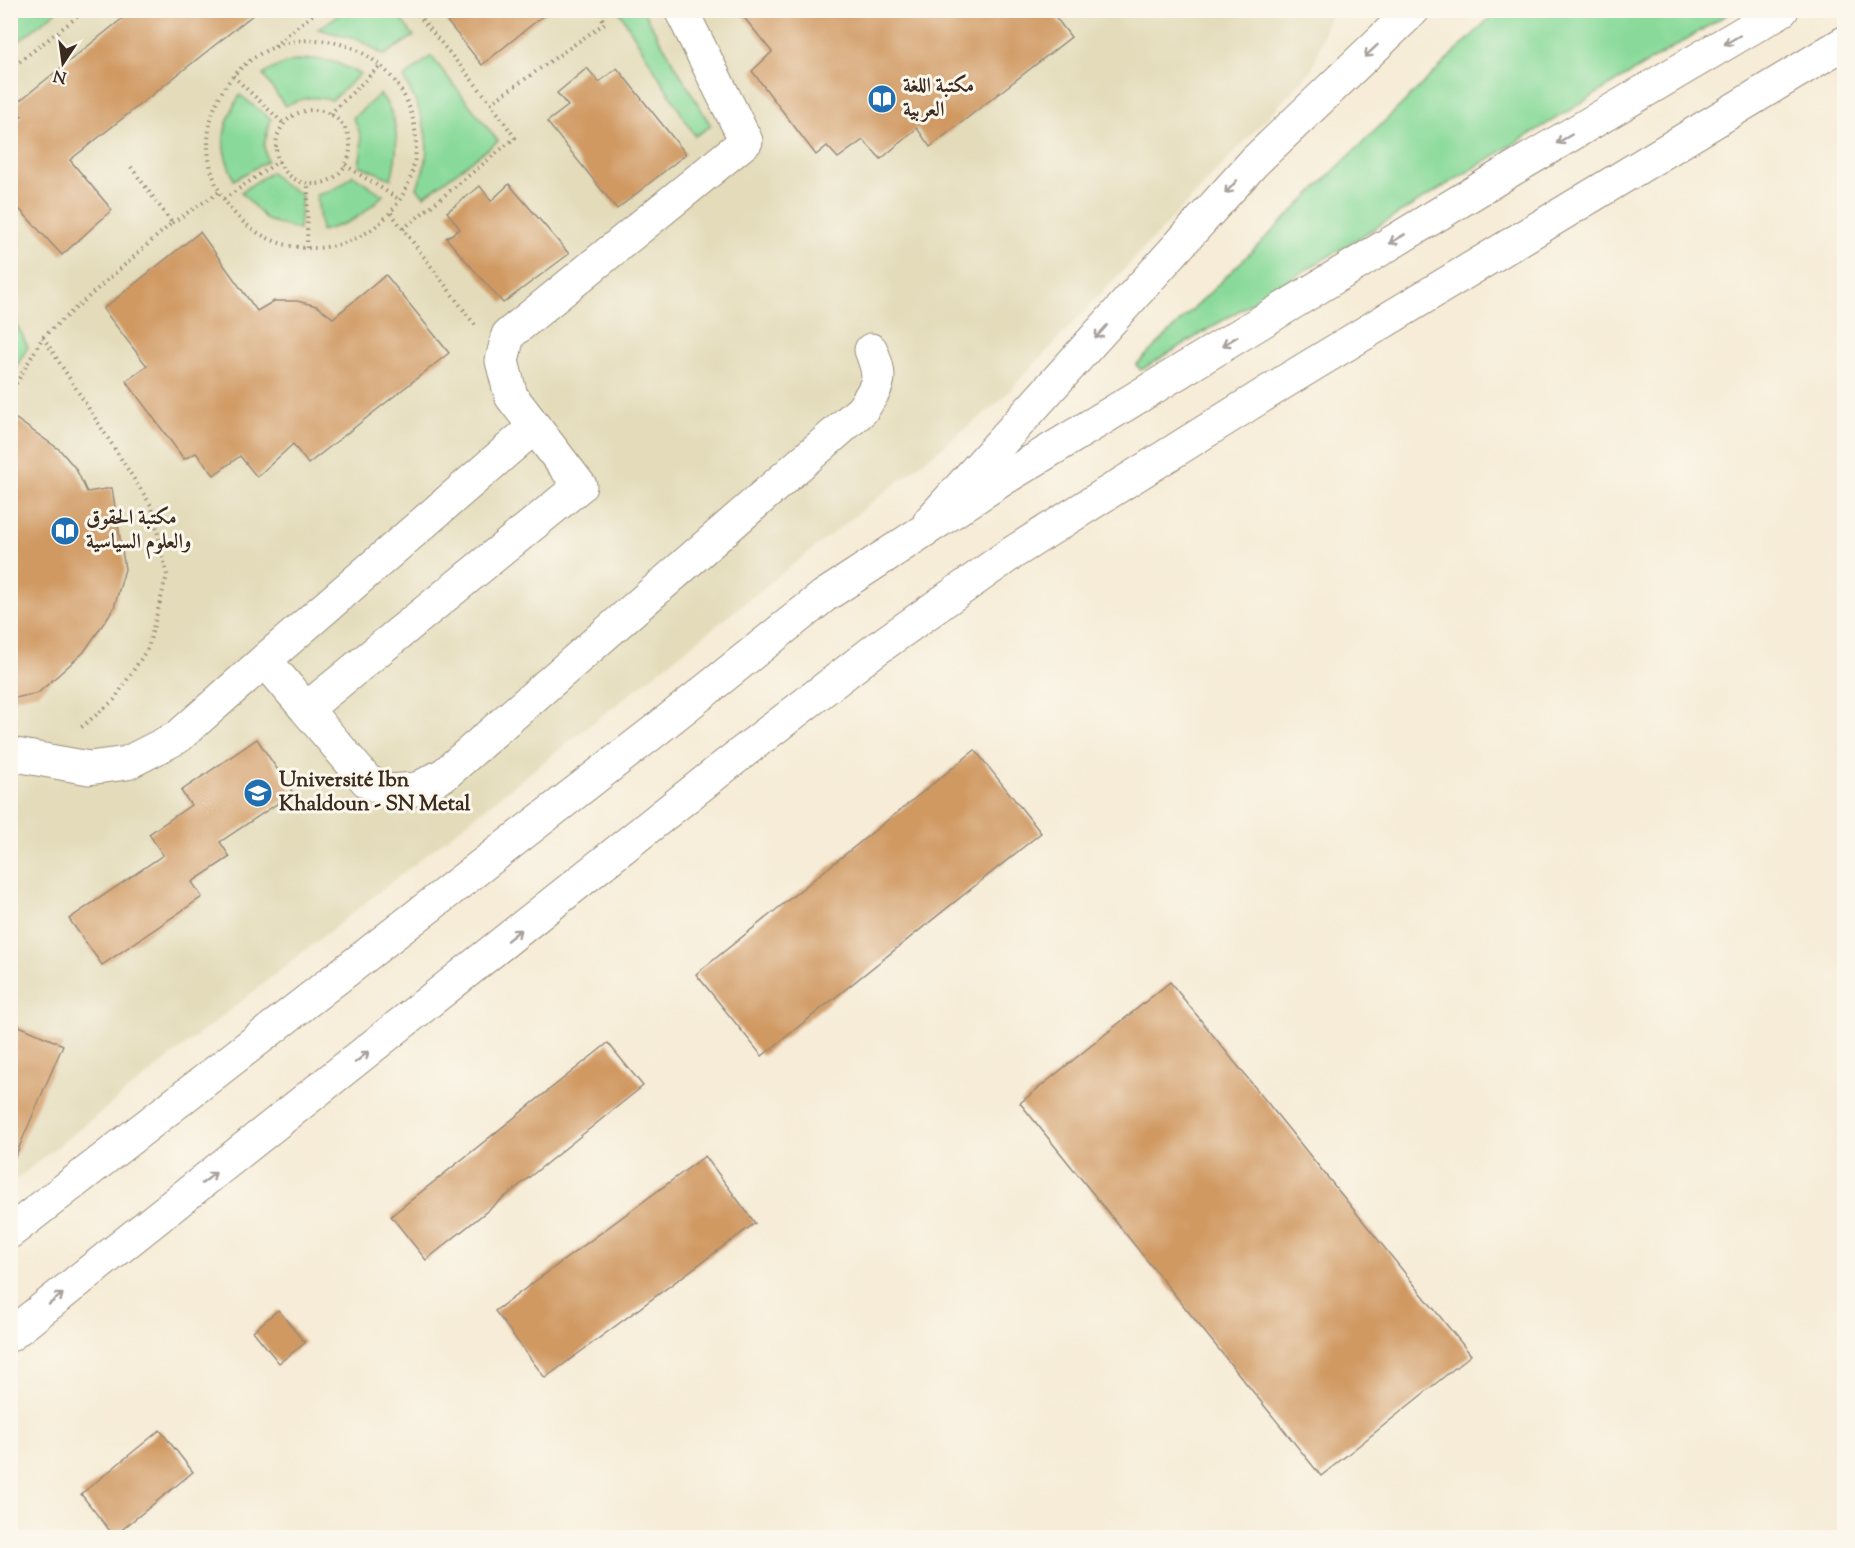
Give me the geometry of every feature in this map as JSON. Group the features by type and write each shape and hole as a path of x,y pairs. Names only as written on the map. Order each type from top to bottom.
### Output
{"main road":[{"path":"306,709 580,486 510,396 502,361 508,336 746,141 681,10"},
{"path":"917,535 1254,162 1413,10"},
{"path":"10,1232 656,730 824,596 1003,479 1470,194 1782,10"},
{"path":"10,1335 735,759 875,650 1009,555 1284,382 1845,43"},
{"path":"265,660 367,781 388,791 417,789 445,774 861,410 878,386 878,370 871,350"},
{"path":"10,754 88,768 128,763 178,737 534,428"}],"path":[{"path":"10,69 86,10"},
{"path":"270,49 318,10"},
{"path":"403,229 515,138 491,103 414,10"},
{"path":"491,103 605,23 597,10"},
{"path":"316,40 339,44 361,52 381,65 396,83 408,103 415,125 417,148 413,172 404,194 391,213 374,229 353,240 331,246 308,248 285,245 263,236 244,223 227,206 219,192 209,163 207,140 211,117 220,95 233,76 250,60 270,49 293,41 316,40"},
{"path":"330,114 381,65"},
{"path":"233,76 284,124"},
{"path":"306,110 318,110 330,114 341,122 347,133 350,145 349,158 342,170 333,178 321,183 308,184 296,180 285,172 279,161 276,148 278,135 284,124 293,116 306,110"},
{"path":"224,199 279,161"},
{"path":"345,165 400,200"},
{"path":"131,167 172,223"},
{"path":"308,184 308,248"},
{"path":"10,393 43,337 172,223 219,192"},
{"path":"391,213 502,361"},
{"path":"43,337 152,507 167,575 148,648 114,700 74,733"}],"shaded area":[{"name":"Université Ibn Khaldoun - SN Metal","path":"11,11 1331,11 1312,70 999,402 11,1183"}],"green space":[{"path":"11,10 57,10 57,11 11,47"},
{"path":"1498,10 1733,11 1141,370 1136,365"},
{"path":"345,11 394,11 414,36 384,55 359,40 318,29"},
{"path":"619,11 643,11 711,126 695,136"},
{"path":"431,56 498,141 424,196 417,188 426,160 426,138 418,108 404,78"},
{"path":"314,59 335,62 360,74 332,100 308,98 285,106 263,75 287,63"},
{"path":"380,94 395,124 397,146 391,179 359,165 361,141 353,118"},
{"path":"240,95 271,119 264,145 267,161 234,180 225,154 224,139 230,116"},
{"path":"271,172 284,185 302,195 299,230 267,220 241,192"},
{"path":"353,175 383,195 355,218 321,231 317,195 336,188"},
{"path":"10,311 28,347 11,375 10,375"}],"building":[{"path":"133,10 259,10 70,160 112,210 62,255 10,199 10,125 22,116 13,106"},
{"path":"438,10 550,10 482,65"},
{"name":"مكتبة اللغة العربية","path":"738,10 1050,10 1071,37 930,147 917,128 881,159 863,140 838,158 827,146 816,155 752,71 772,52"},
{"path":"587,68 599,82 617,68 686,154 617,209 547,122 568,106 557,93"},
{"path":"509,184 569,254 503,303 446,238 460,229 447,212 480,186 491,201"},
{"path":"200,232 257,311 274,301 297,301 317,306 333,318 386,275 449,353 308,464 293,444 257,477 240,456 214,475 196,453 184,459 126,381 147,366 103,309"},
{"name":"مكتبة الحقوق والعلوم السياسية","path":"10,418 16,419 60,450 76,469 87,492 112,488 125,569 114,608 84,652 38,693 10,699"},
{"path":"257,739 293,793 220,842 230,857 192,882 202,897 102,965 69,919 163,855 149,834 191,805 181,791"},
{"path":"975,750 1041,833 762,1056 696,974"},
{"path":"1170,982 1471,1355 1321,1476 1020,1103"},
{"path":"10,1022 63,1045 14,1159 10,1157"},
{"path":"608,1043 643,1086 426,1260 391,1216"},
{"path":"705,1156 755,1223 545,1378 495,1311"},
{"path":"278,1310 305,1343 279,1363 253,1331"},
{"path":"160,1430 193,1472 114,1536 81,1494"}],"place":[{"name":"مكتبة اللغة العربية","path":"882,99"},
{"name":"مكتبة الحقوق والعلوم السياسية","path":"65,531"},
{"name":"Université Ibn Khaldoun - SN Metal","path":"258,793"}]}
